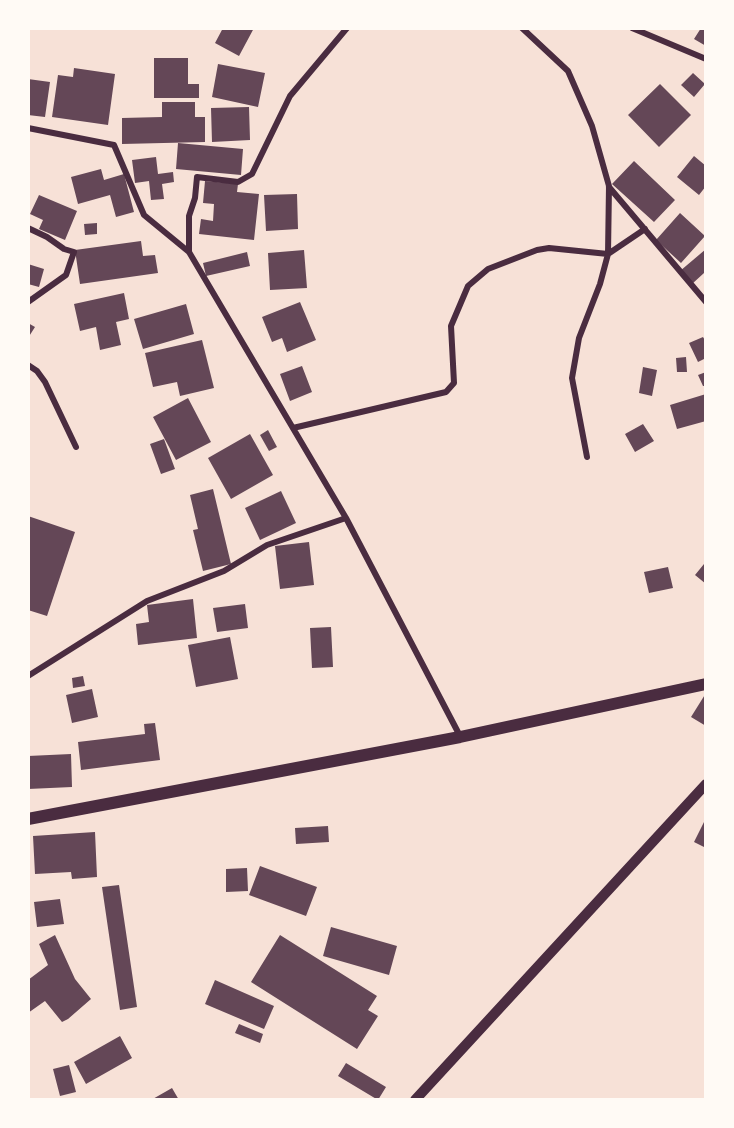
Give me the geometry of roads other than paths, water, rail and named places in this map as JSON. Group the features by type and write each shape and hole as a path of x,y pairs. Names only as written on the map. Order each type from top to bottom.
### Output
{"main road":[{"path":"28,819 460,737 705,684"}],"street":[{"path":"189,252 189,216 195,198 197,177 238,182 252,174 290,96 347,28"},
{"path":"522,28 568,71 592,126 609,186 608,254 600,284 579,338 573,378 587,457"},
{"path":"632,28 705,59"},
{"path":"28,128 114,145 144,215 189,252 346,518 460,737"},
{"path":"609,186 705,302"},
{"path":"28,228 64,249 74,252 66,275 28,302"},
{"path":"293,428 446,392 454,383 451,326 468,286 488,269 537,250 549,248 608,254 645,229"},
{"path":"28,365 37,371 45,382 76,447"},
{"path":"28,676 147,601 224,571 267,545 346,518"},
{"path":"415,1100 705,784"}]}
